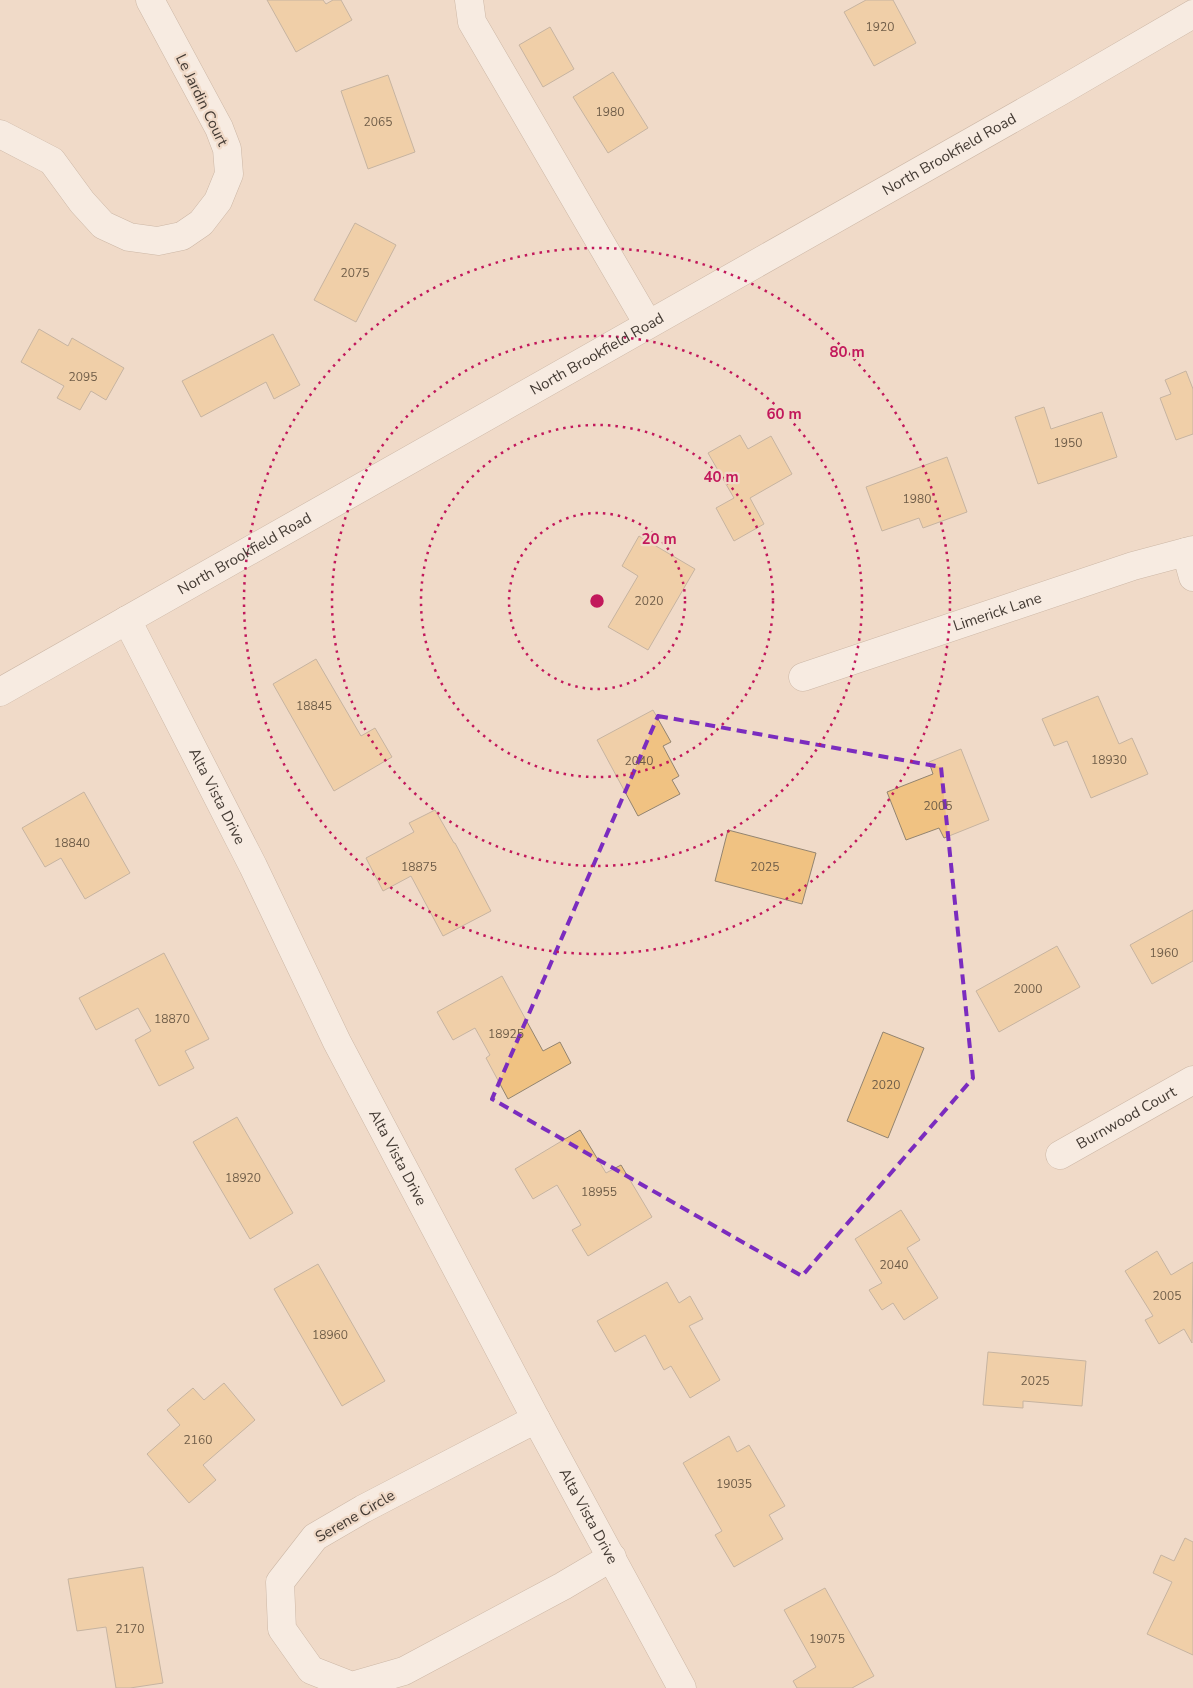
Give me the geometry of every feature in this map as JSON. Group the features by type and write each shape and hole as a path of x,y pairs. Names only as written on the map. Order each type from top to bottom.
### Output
{"street":[{"name":"Le Jardin Court","path":"0,134 52,160 82,202 103,225 129,237 158,241 174,238 182,236 201,223 218,201 228,174 227,149 219,128 150,0"},
{"path":"469,0 472,22 648,324"},
{"name":"North Brookfield Road","path":"0,692 1059,92 1193,14"},
{"name":"Limerick Lane","path":"803,677 1133,566 1191,559"},
{"name":"Alta Vista Drive","path":"127,620 253,866 336,1042 536,1419 682,1688"},
{"name":"Burnwood Court","path":"1060,1155 1193,1080"},
{"name":"Serene Circle","path":"536,1419 363,1509 315,1537 280,1582 282,1629 311,1670 352,1686 404,1671 564,1586 612,1557"}],"highlighted area":[{"path":"658,716 941,767 973,1078 802,1276 492,1099"}],"building":[{"path":"267,0 323,0 326,4 333,0 341,0 352,20 296,52"},
{"path":"866,0 893,0 916,43 874,66 844,12"},
{"path":"550,27 574,69 543,87 519,45"},
{"path":"613,72 648,128 608,153 573,97"},
{"path":"388,75 415,152 368,169 341,91"},
{"path":"355,223 396,245 356,322 314,300"},
{"path":"39,329 68,346 72,338 124,368 106,400 91,391 80,410 57,398 64,386 21,362"},
{"path":"273,334 300,385 274,399 266,382 201,417 182,381"},
{"path":"1186,371 1193,389 1193,434 1176,440 1160,398 1171,394 1165,380"},
{"path":"1044,407 1051,429 1102,412 1117,457 1038,484 1015,417"},
{"path":"740,435 748,449 771,436 792,474 750,498 764,524 734,541 716,508 734,498 708,453"},
{"path":"947,457 967,512 923,528 919,518 882,531 866,487"},
{"path":"639,536 695,569 648,650 608,627 638,576 622,566"},
{"path":"316,659 361,736 375,728 392,757 334,791 273,684"},
{"path":"1098,696 1119,744 1132,738 1148,774 1091,798 1067,741 1054,746 1042,719"},
{"path":"653,710 671,742 663,746 679,776 672,780 680,794 638,816 597,740"},
{"path":"961,749 989,820 944,838 939,828 906,840 887,792 933,774 929,762"},
{"path":"84,792 130,873 85,899 61,858 45,867 22,828"},
{"path":"435,810 491,911 443,936 411,876 383,891 366,858 414,832 409,823"},
{"path":"728,830 816,853 802,904 715,881"},
{"path":"1193,910 1193,961 1152,984 1130,945"},
{"path":"1057,946 1080,987 999,1032 976,991"},
{"path":"164,953 209,1039 185,1051 194,1068 159,1086 135,1040 151,1031 138,1008 96,1030 79,998"},
{"path":"502,976 543,1051 560,1042 571,1063 508,1099 486,1058 490,1055 475,1028 453,1040 437,1012"},
{"path":"883,1032 924,1048 888,1138 847,1121"},
{"path":"237,1117 293,1213 250,1239 193,1142"},
{"path":"580,1130 606,1173 621,1165 652,1217 588,1256 572,1230 581,1225 557,1185 533,1199 515,1169"},
{"path":"901,1210 920,1240 907,1248 938,1298 904,1320 893,1303 882,1310 869,1290 882,1283 855,1239"},
{"path":"1157,1251 1171,1275 1193,1262 1192,1343 1184,1329 1159,1344 1145,1320 1153,1316 1125,1271"},
{"path":"318,1264 385,1381 342,1406 274,1289"},
{"path":"667,1282 679,1303 690,1296 703,1319 689,1326 720,1380 690,1398 671,1366 664,1370 645,1335 615,1352 597,1321"},
{"path":"988,1352 1086,1361 1082,1406 1023,1401 1023,1408 983,1405"},
{"path":"224,1383 255,1420 203,1465 216,1480 189,1503 147,1454 180,1425 167,1410 193,1388 204,1400"},
{"path":"729,1436 737,1452 749,1445 785,1506 769,1515 783,1539 734,1567 715,1535 722,1531 683,1463"},
{"path":"1185,1538 1193,1542 1193,1655 1147,1634 1172,1582 1153,1573 1161,1555 1174,1561"},
{"path":"143,1567 163,1683 116,1688 106,1627 77,1631 68,1579"},
{"path":"825,1588 874,1676 852,1688 797,1688 793,1681 816,1667 784,1610"}]}
